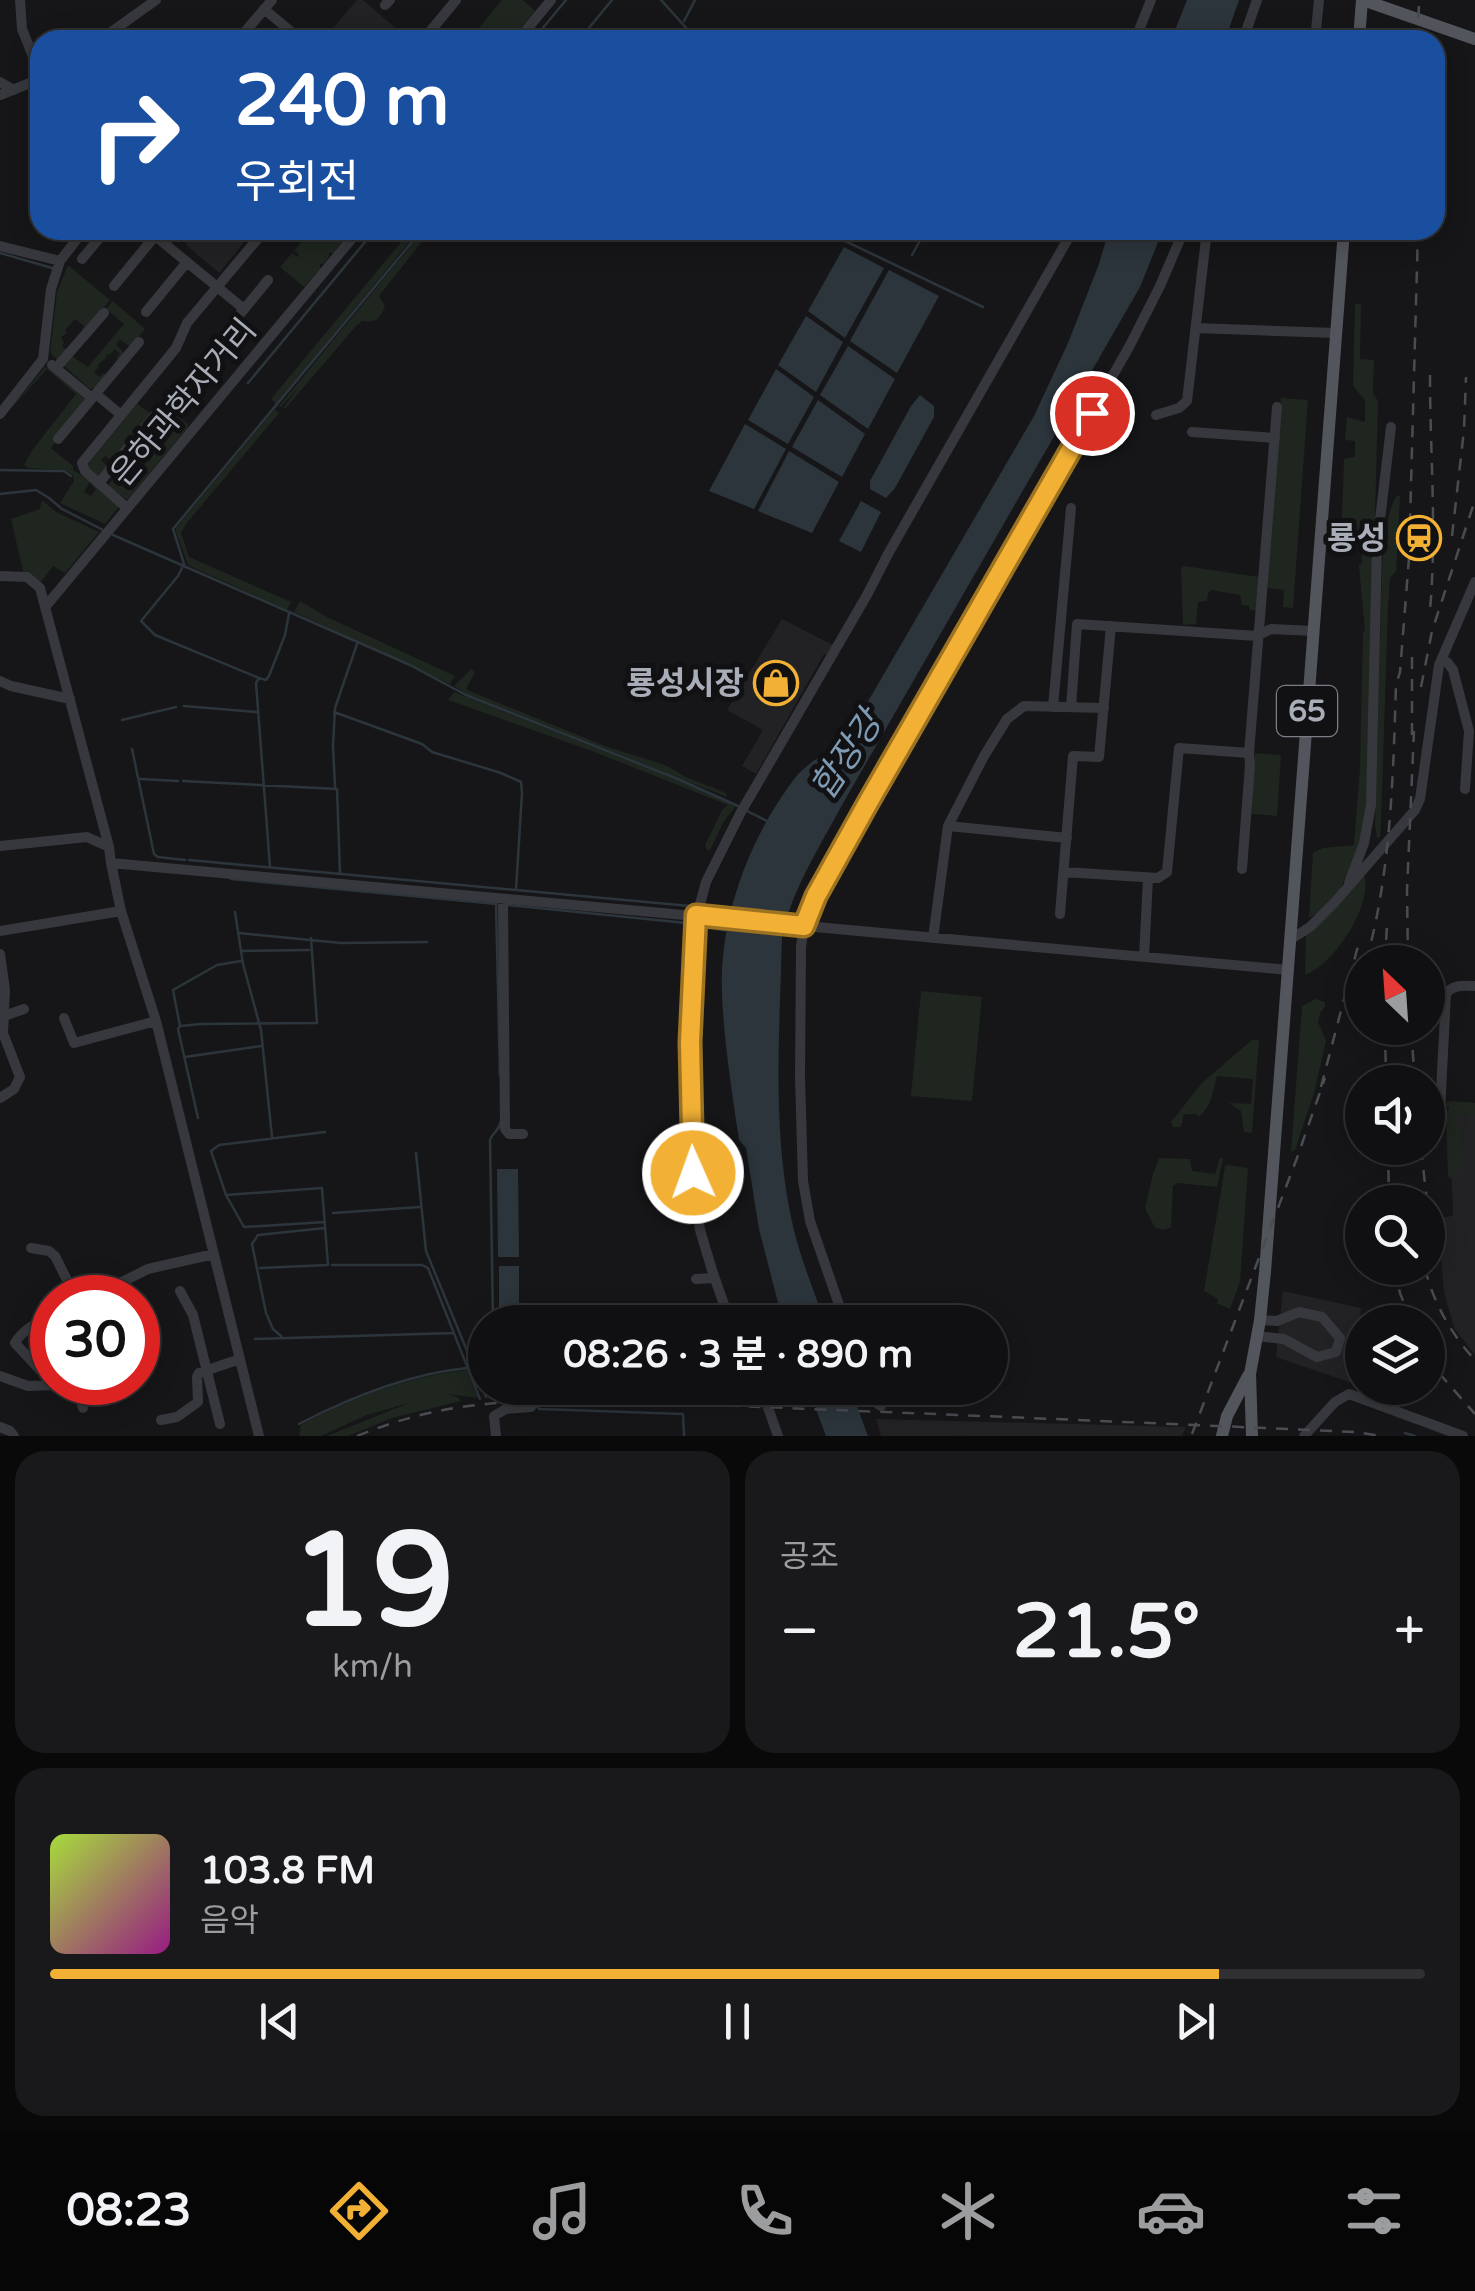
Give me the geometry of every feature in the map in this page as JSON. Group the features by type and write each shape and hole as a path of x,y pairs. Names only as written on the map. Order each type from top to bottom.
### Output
{"main road":[{"path":"1360,30 1363,0 1475,38"},
{"name":"65","path":"1252,1436 1250,1374 1260,1320 1289,970 1343,240"},
{"name":"65","path":"1222,1436 1250,1374"}],"street":[{"path":"20,0 22,29 30,50"},
{"path":"114,30 156,0"},
{"path":"432,30 456,0"},
{"path":"526,30 551,0"},
{"path":"1139,30 1151,0"},
{"path":"1246,30 1257,0"},
{"path":"1316,30 1318,0"},
{"path":"246,30 266,4 287,30"},
{"path":"301,30 306,26"},
{"path":"0,95 30,81"},
{"path":"0,82 14,90"},
{"path":"0,414 43,360 52,289 60,261 76,240"},
{"path":"82,258 97,240"},
{"path":"114,286 147,240"},
{"path":"160,240 244,309"},
{"path":"127,508 85,471 82,463 176,348 187,323 256,240"},
{"name":"은하과학자거리","path":"46,606 352,240"},
{"path":"724,1305 700,1230 693,1173 690,1042 696,915 706,882 744,808 1067,240"},
{"path":"839,1305 810,1220 803,1181 800,925 1130,346 1180,240"},
{"path":"1156,415 1180,408 1187,400 1205,240"},
{"path":"0,246 60,261"},
{"path":"146,312 187,262"},
{"path":"222,336 263,283"},
{"path":"56,368 104,313"},
{"path":"1196,328 1336,333"},
{"path":"58,440 139,342"},
{"path":"43,360 121,415"},
{"path":"1242,870 1277,406"},
{"path":"98,484 160,409"},
{"path":"1349,884 1364,843 1371,805 1377,545 1391,428"},
{"path":"1192,432 1274,438"},
{"path":"1054,706 1071,508"},
{"path":"0,576 33,580 46,606 110,847 121,911 156,1021 259,1436"},
{"path":"1291,938 1310,927 1415,810 1424,782 1442,659 1475,582"},
{"path":"1061,622 1257,636 1271,629 1313,631"},
{"path":"1071,707 1077,624"},
{"path":"1060,914 1073,756 1099,757 1111,626"},
{"path":"1442,659 1453,670 1466,719 1465,789"},
{"path":"0,681 70,698"},
{"path":"932,938 948,826 1007,719 1024,706 1104,708"},
{"path":"1064,872 1158,878 1167,872 1179,748 1249,752"},
{"path":"948,826 1067,838"},
{"path":"0,846 88,838 110,847"},
{"path":"112,862 1289,970"},
{"path":"1144,956 1148,878"},
{"path":"502,899 505,1129 509,1134 523,1134"},
{"path":"0,932 121,911"},
{"path":"0,954 5,990 3,1033 20,1077 14,1088 0,1098"},
{"path":"1442,1065 1446,994 1458,986 1475,986"},
{"path":"4,1016 24,1009"},
{"path":"64,1018 74,1043 156,1021"},
{"path":"31,1248 56,1256 65,1275"},
{"path":"136,1275 214,1254"},
{"path":"696,1279 714,1278"},
{"path":"180,1291 193,1315 220,1424"},
{"path":"1258,1336 1284,1339 1317,1357 1336,1352 1340,1338 1322,1317 1299,1312 1277,1322 1260,1320"},
{"path":"30,1327 15,1343 30,1359"},
{"path":"160,1420 177,1417 198,1402 197,1377 240,1359"},
{"path":"0,1376 30,1386"},
{"path":"1304,1436 1335,1402 1349,1394 1463,1436"},
{"path":"767,1405 778,1436"},
{"path":"496,1436 494,1416 499,1411 532,1407"},
{"path":"0,1427 14,1436"}],"shaded area":[{"path":"357,0 363,0 398,30 332,30"},
{"path":"502,0 523,0 535,11 519,30 477,30"},
{"path":"188,240 246,240 219,273 185,244"},
{"path":"303,240 343,240 304,287 280,267 292,253 297,257 299,254 294,251"},
{"path":"403,240 411,240 276,404 271,399"},
{"path":"416,240 423,240 379,296 385,306 379,317 355,327 285,409 298,388 279,406"},
{"path":"68,265 110,300 85,331 75,319 65,330 62,346 68,351 57,360 50,352 57,292"},
{"path":"113,301 145,329 132,345 120,340 116,344 124,353 119,360 115,349 107,354 94,372 99,377 106,375 90,389 63,365 72,356 88,367 124,324 106,309"},
{"path":"1355,304 1361,304 1360,359 1374,360 1373,393 1378,401 1367,819 1340,888 1321,911 1309,918 1313,853 1354,845 1360,768 1365,631 1359,565 1362,548 1341,546 1344,459 1355,457 1355,441 1345,440 1347,417 1365,422 1365,400 1353,386"},
{"path":"45,367 86,400 51,448 91,481 84,492 91,496 96,489 91,485 93,482 119,507 105,524 60,503 74,481 73,475 65,470 24,465 76,394 47,369 7,413"},
{"path":"1281,398 1308,400 1293,608 1283,607 1284,590 1267,588"},
{"path":"137,404 152,414 112,461 105,456 101,460 107,466 99,477 87,467 89,463"},
{"path":"275,409 279,413 181,533 189,557 291,602 287,610 188,565 176,532"},
{"path":"170,411 188,427 127,500 108,486 113,479 125,488 179,423"},
{"path":"1397,495 1400,496 1396,571 1390,578 1381,823 1377,838 1382,567 1384,539"},
{"path":"42,500 56,512 99,532 65,573 53,566 41,582 23,571 11,519 40,509"},
{"path":"1184,566 1259,577 1257,610 1242,605 1240,595 1211,590 1207,601 1198,602 1196,624 1183,625"},
{"path":"300,601 455,676 450,684 294,612"},
{"name":"룡성시장","path":"782,619 835,646 829,656 824,654 756,774 742,766 763,730 727,710"},
{"path":"471,669 475,672 466,689 605,746 665,765 726,793 727,797 466,694 454,686"},
{"path":"454,692 736,806 707,850 705,845 728,805 448,700"},
{"path":"1255,753 1281,755 1277,816 1251,814"},
{"path":"1364,875 1363,902 1349,932 1327,960 1305,975 1306,933"},
{"path":"921,991 982,997 972,1101 911,1096"},
{"path":"1316,999 1325,1002 1318,1022 1326,1041 1314,1093 1295,1150 1291,1152 1302,1006"},
{"path":"1252,1040 1259,1040 1252,1133 1244,1132 1241,1111 1229,1103 1251,1104 1253,1079 1217,1076 1207,1108 1198,1117 1184,1114 1181,1127 1173,1127 1171,1122 1202,1083"},
{"path":"1453,1101 1475,1103 1475,1114 1460,1114 1458,1118 1463,1165 1451,1179 1446,1106"},
{"path":"1449,1106 1475,1107 1475,1355 1454,1328 1444,1292 1445,1217 1453,1216"},
{"path":"1159,1158 1190,1159 1192,1171 1215,1174 1223,1158 1217,1187 1178,1183 1173,1186 1171,1227 1164,1230 1155,1228 1145,1208"},
{"path":"1228,1165 1248,1168 1240,1282 1230,1309 1204,1291"},
{"path":"1283,1291 1347,1305 1345,1381 1276,1357"},
{"path":"467,1370 468,1397 448,1394 461,1401 392,1418 348,1436 327,1436 409,1403 367,1415 321,1436 299,1436 301,1425 340,1406 424,1377"},
{"path":"876,1419 1186,1427 1182,1436 881,1436"}],"water":[{"path":"1187,0 1239,0 1228,30 1175,30"},
{"name":"합장강","path":"1106,240 1159,240 1140,287 842,805 793,901 782,935 781,1144 793,1226 819,1305 779,1305 759,1229 746,1148 739,1140 723,1012 722,965 740,880 764,826 795,778 849,734 1034,416 1068,343"},
{"path":"844,247 884,268 845,338 808,311"},
{"path":"889,270 939,296 897,373 850,341"},
{"path":"806,316 843,342 816,392 778,365"},
{"path":"848,346 895,379 868,429 820,395"},
{"path":"776,369 814,397 788,444 748,420"},
{"path":"920,395 934,406 934,417 886,498 870,489 870,481"},
{"path":"818,400 865,434 842,477 792,447"},
{"path":"745,424 786,449 754,509 709,491"},
{"path":"789,451 839,482 812,533 758,511"},
{"path":"861,501 881,512 861,552 839,541"},
{"path":"497,1169 518,1169 519,1257 498,1257"},
{"path":"499,1266 519,1266 519,1305 499,1305"},
{"path":"814,1405 856,1405 868,1436 826,1436"}],"waterway":[{"path":"541,30 566,0"},
{"path":"587,30 612,0"},
{"path":"661,0 688,30"},
{"path":"684,21 695,0"},
{"path":"248,383 367,240"},
{"path":"185,567 173,529 414,240"},
{"path":"843,240 983,307"},
{"path":"912,255 920,240"},
{"path":"0,253 52,268"},
{"path":"0,470 64,471 71,476"},
{"path":"0,494 36,490 62,509 105,531"},
{"path":"113,535 410,665 466,695 738,806"},
{"path":"182,568 141,621 155,635 259,678 256,683 270,867"},
{"path":"259,678 266,680 269,676 289,614"},
{"path":"335,787 335,708 357,644"},
{"path":"184,706 257,712"},
{"path":"122,720 176,707"},
{"path":"334,712 422,744 432,752 521,782 516,890"},
{"path":"132,749 154,854 185,860"},
{"path":"140,779 178,781"},
{"path":"183,781 337,789 340,873"},
{"path":"745,810 769,822"},
{"path":"189,860 690,906"},
{"path":"231,879 497,904"},
{"path":"496,904 500,1075"},
{"path":"508,905 686,923"},
{"path":"235,912 243,964 261,1030 272,1137"},
{"path":"703,927 730,931"},
{"path":"239,933 341,943 427,942"},
{"path":"198,1118 178,1029 201,1024 317,1023 311,938"},
{"path":"242,951 309,950"},
{"path":"180,1026 173,990 217,965 241,961"},
{"path":"185,1057 261,1046"},
{"path":"493,1305 490,1140 500,1123"},
{"path":"325,1132 219,1145 211,1151 226,1195 244,1227 325,1222"},
{"path":"416,1153 426,1251 468,1353"},
{"path":"226,1195 322,1188 328,1265"},
{"path":"333,1213 420,1207"},
{"path":"281,1336 266,1313 252,1244 258,1235 325,1228"},
{"path":"260,1268 327,1265"},
{"path":"332,1265 428,1268 468,1369"},
{"path":"255,1339 453,1333"},
{"path":"299,1424 380,1388 423,1375 467,1368"},
{"path":"536,1405 539,1409 683,1414 684,1436"},
{"path":"1405,1433 1415,1436"}],"railway":[{"path":"1418,30 1419,0"},
{"path":"1370,945 1386,860 1396,685 1409,558 1418,240"},
{"path":"1430,375 1430,610"},
{"path":"1452,536 1466,377"},
{"path":"1421,687 1432,631 1475,500"},
{"path":"1412,657 1412,742"},
{"path":"1408,945 1414,731"},
{"path":"1386,945 1387,924"},
{"path":"1321,1087 1359,942"},
{"path":"1385,1045 1386,1065"},
{"path":"1412,1045 1414,1065"},
{"path":"1192,1434 1325,1078"},
{"path":"1388,1165 1389,1185"},
{"path":"1423,1165 1425,1185"},
{"path":"1398,1285 1405,1305"},
{"path":"1430,1285 1444,1317 1475,1360"},
{"path":"1445,1380 1475,1414"},
{"path":"357,1436 423,1414 455,1408 549,1401 1013,1417 1381,1436"}],"place":[{"name":"룡성","path":"1419,538"},
{"name":"룡성시장","path":"776,683"}],"route":[{"path":"693,1173 690,1042 696,915 804,926 816,896 869,801 1092,413"}]}
